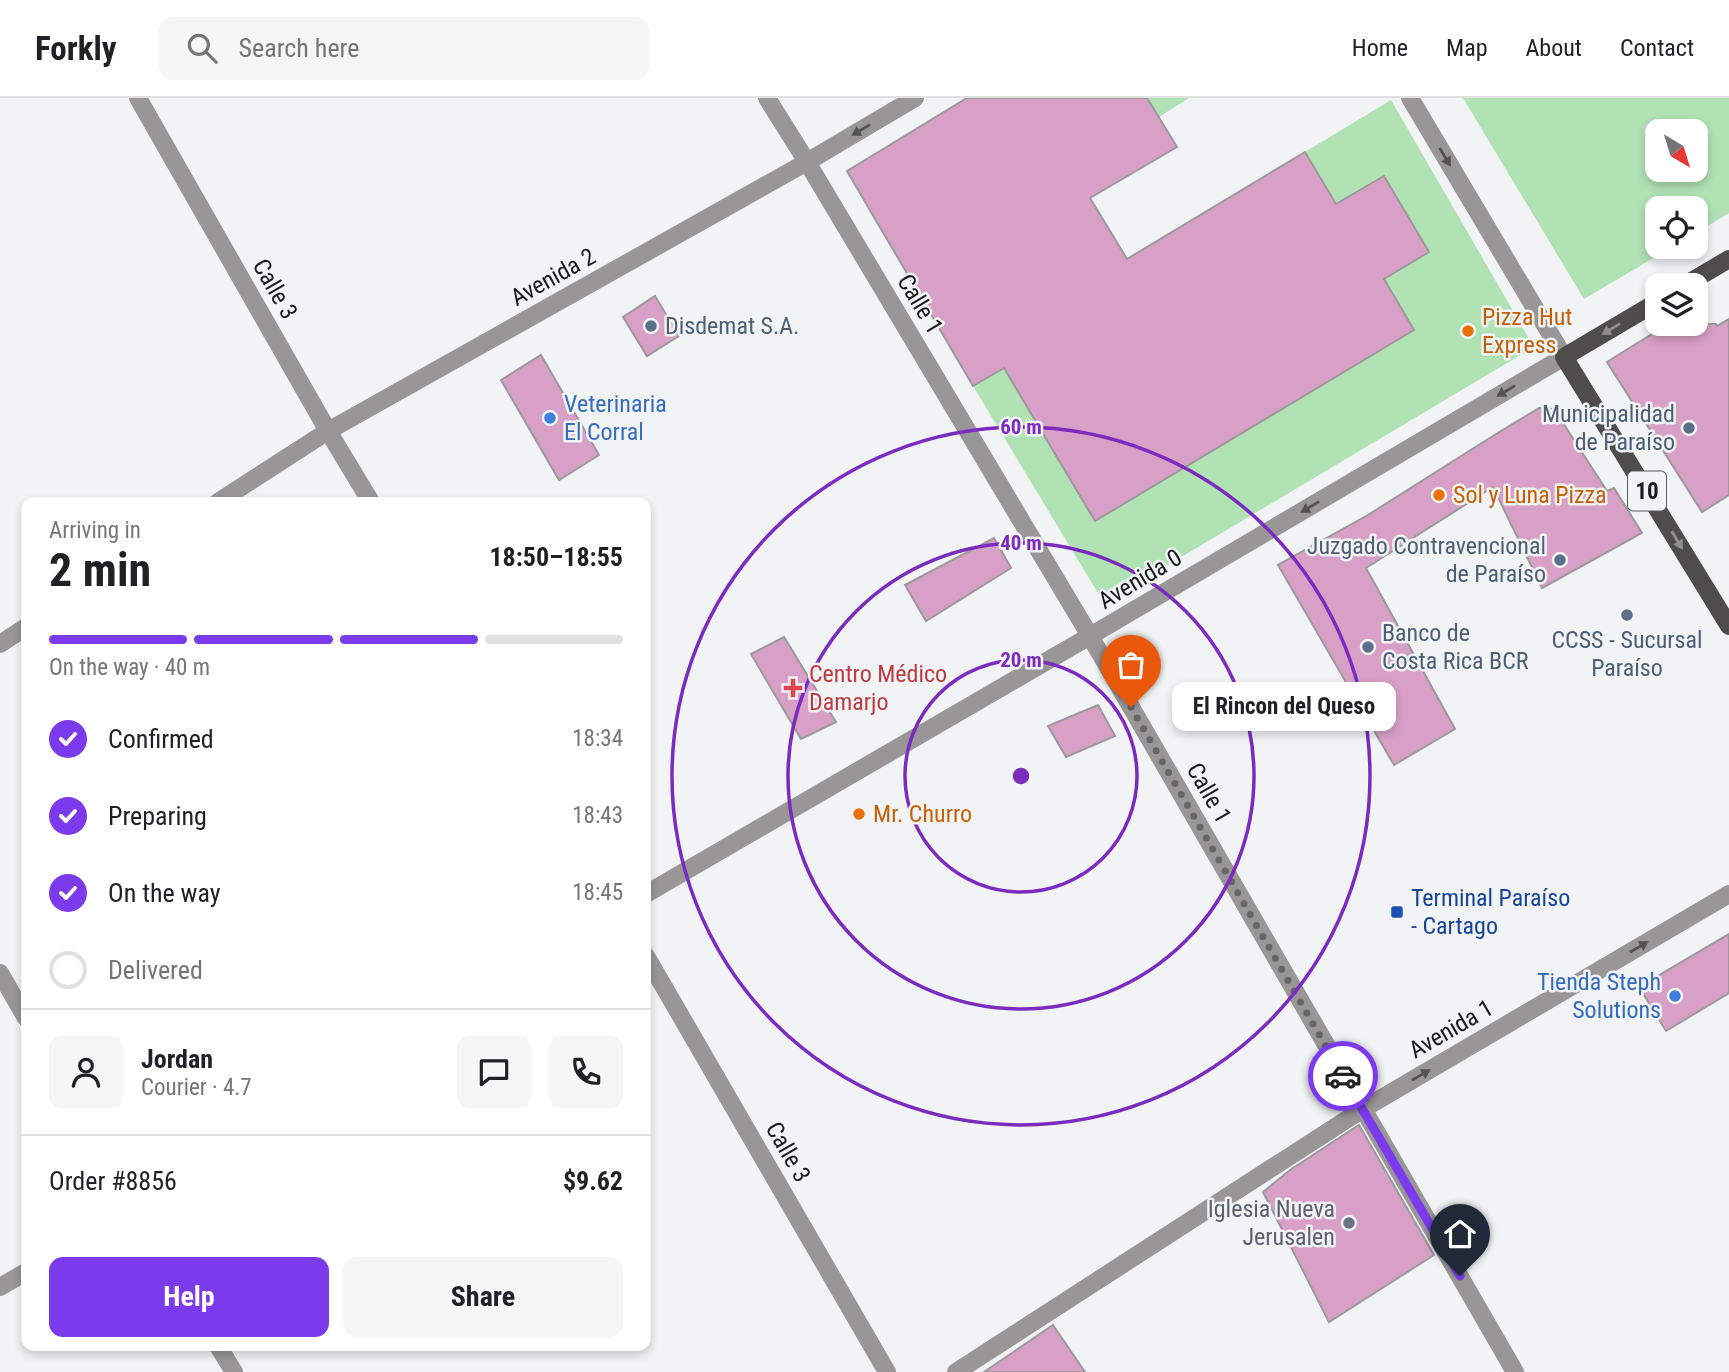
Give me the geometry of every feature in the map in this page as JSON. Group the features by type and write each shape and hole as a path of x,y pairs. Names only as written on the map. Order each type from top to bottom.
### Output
{"main road":[{"path":"1706,273 1729,260"},
{"name":"Avenida 0","path":"1564,356 1645,309"},
{"name":"10","path":"1564,356 1729,626"}],"street":[{"name":"Calle 3","path":"138,98 328,431 369,497"},
{"name":"Calle 1","path":"767,98 1090,636 1515,1372"},
{"name":"Avenida 2","path":"226,497 328,431 807,162 915,98"},
{"path":"1410,98 1564,356"},
{"name":"Avenida 0","path":"651,891 1564,356"},
{"path":"0,644 21,630"},
{"name":"Avenida 1","path":"956,1372 1363,1109 1729,894"},
{"name":"Calle 3","path":"651,965 887,1372"},
{"path":"0,973 21,1009"},
{"path":"0,1287 21,1275"},
{"path":"221,1351 234,1372"}],"green space":[{"path":"1147,98 1189,98 1159,117"},
{"path":"1463,98 1729,98 1729,213 1708,226 1708,196 1645,196 1645,259 1652,259 1584,299"},
{"path":"1391,100 1534,347 1104,603 973,386 1004,368 1414,330 1384,279 1429,251 1384,177 1336,204 1305,152"}],"building":[{"path":"967,98 1147,98 1177,147 1090,198 1127,259 1305,152 1336,204 1384,176 1429,252 1384,279 1414,330 1095,521 1004,368 973,386 847,171"},
{"name":"Disdemat S.A.","path":"655,296 679,336 647,356 623,317"},
{"name":"Municipalidad de Paraíso","path":"1729,319 1729,495 1702,512 1607,362 1649,336 1708,336 1708,324 1717,326"},
{"name":"Veterinaria El Corral","path":"541,355 599,455 559,480 501,380"},
{"path":"1539,408 1554,409 1607,491 1614,488 1642,533 1542,588 1493,487 1366,568 1455,729 1394,765 1278,565 1368,515"},
{"path":"994,538 1011,568 926,621 905,585"},
{"name":"Centro Médico Damarjo","path":"784,637 836,722 801,739 751,654"},
{"path":"1098,705 1115,736 1066,757 1048,726"},
{"path":"1729,934 1729,993 1666,1031 1639,987"},
{"name":"Iglesia Nueva Jerusalen","path":"1359,1125 1434,1255 1329,1322 1263,1192 1290,1170"},
{"path":"1053,1325 1085,1372 984,1372"}],"way so far":[{"path":"1131,707 1343,1076"}],"place":[{"name":"Disdemat S.A.","path":"651,326"},
{"name":"Pizza Hut Express","path":"1468,331"},
{"name":"Veterinaria El Corral","path":"550,418"},
{"name":"Municipalidad de Paraíso","path":"1689,428"},
{"name":"Sol y Luna Pizza","path":"1439,495"},
{"name":"Juzgado Contravencional de Paraíso","path":"1560,560"},
{"name":"CCSS - Sucursal Paraíso","path":"1627,615"},
{"name":"Banco de Costa Rica BCR","path":"1368,647"},
{"name":"Centro Médico Damarjo","path":"793,688"},
{"name":"El Rincon del Queso","path":"1131,707"},
{"name":"Mr. Churro","path":"859,814"},
{"name":"Terminal Paraíso - Cartago","path":"1397,912"},
{"name":"Tienda Steph Solutions","path":"1675,996"},
{"name":"Iglesia Nueva Jerusalen","path":"1349,1223"}],"route":[{"path":"1343,1076 1460,1276"}]}
